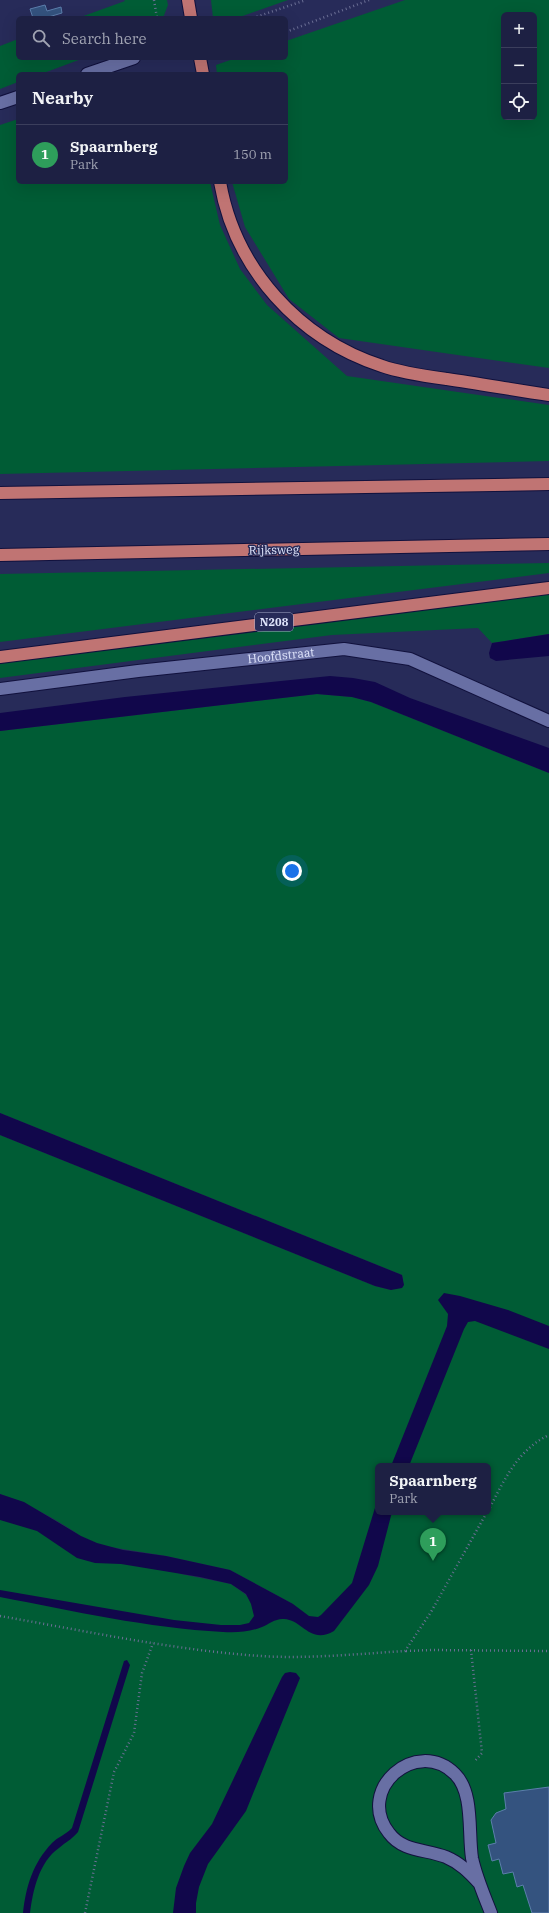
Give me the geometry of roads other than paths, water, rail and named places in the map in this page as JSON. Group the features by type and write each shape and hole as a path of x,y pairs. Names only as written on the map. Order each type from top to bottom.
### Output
{"main road":[{"path":"188,0 191,16"},
{"path":"200,60 203,72"},
{"path":"220,184 225,207 241,246 251,264 276,298 295,317 317,335 348,354 383,367 412,374 549,395"},
{"path":"0,493 549,484"},
{"name":"Rijksweg","path":"0,555 549,544"},
{"name":"N208","path":"0,657 549,588"}],"street":[{"path":"93,72 128,60"},
{"path":"0,103 16,98"},
{"name":"Hoofdstraat","path":"0,689 138,671 344,649 410,659 549,721"},
{"path":"479,1883 459,1863 444,1856 412,1849 399,1843 388,1833 380,1814 380,1798 384,1787 392,1774 414,1762 430,1761 448,1768 460,1779 468,1797 472,1858 479,1883 491,1913"}],"place":[{"name":"Spaarnberg","path":"433,1561"}]}
